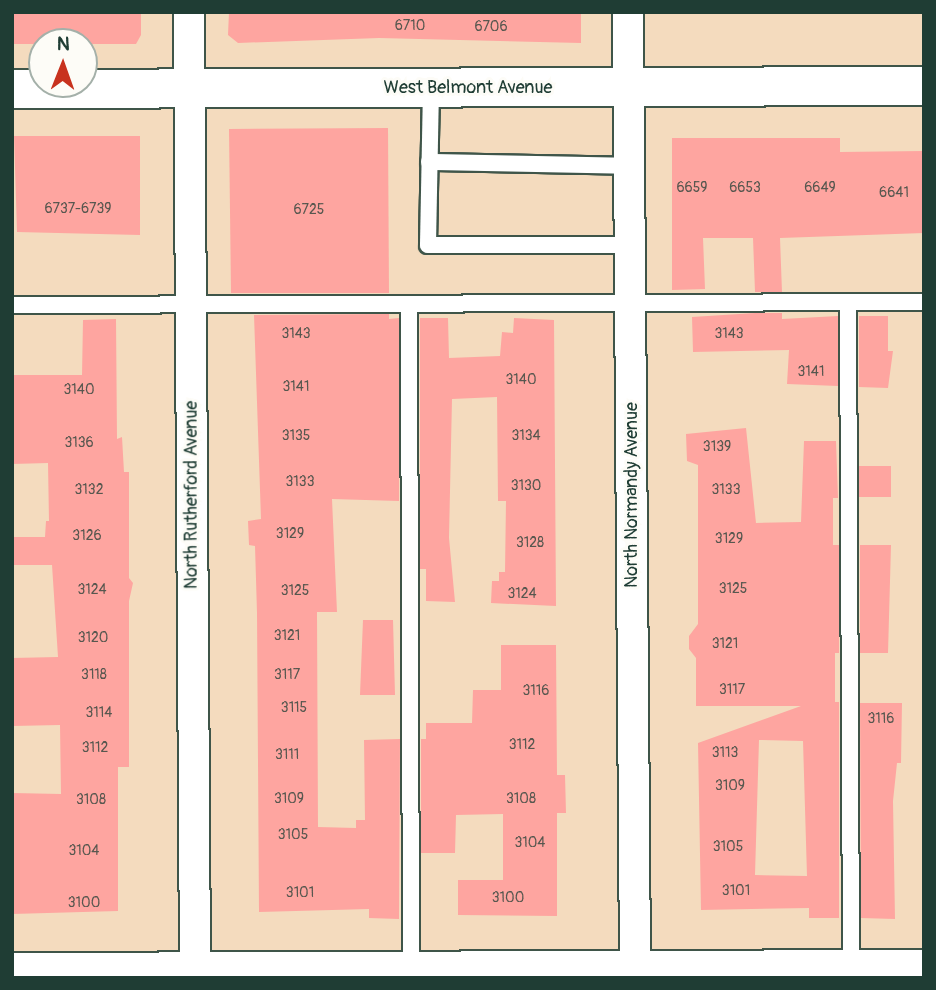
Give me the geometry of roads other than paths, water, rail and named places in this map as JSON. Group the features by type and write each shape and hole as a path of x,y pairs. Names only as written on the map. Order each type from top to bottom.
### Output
{"main road":[{"name":"West Belmont Avenue","path":"12,89 924,86"}],"street":[{"name":"North Rutherford Avenue","path":"189,12 195,972"},
{"name":"North Normandy Avenue","path":"628,12 634,971"},
{"path":"12,968 195,972 851,971 924,965"}],"lane":[{"path":"431,88 428,245 630,245"},
{"path":"429,162 630,166"},
{"path":"848,302 851,971"},
{"path":"12,305 924,302"},
{"path":"409,304 411,972"}]}
